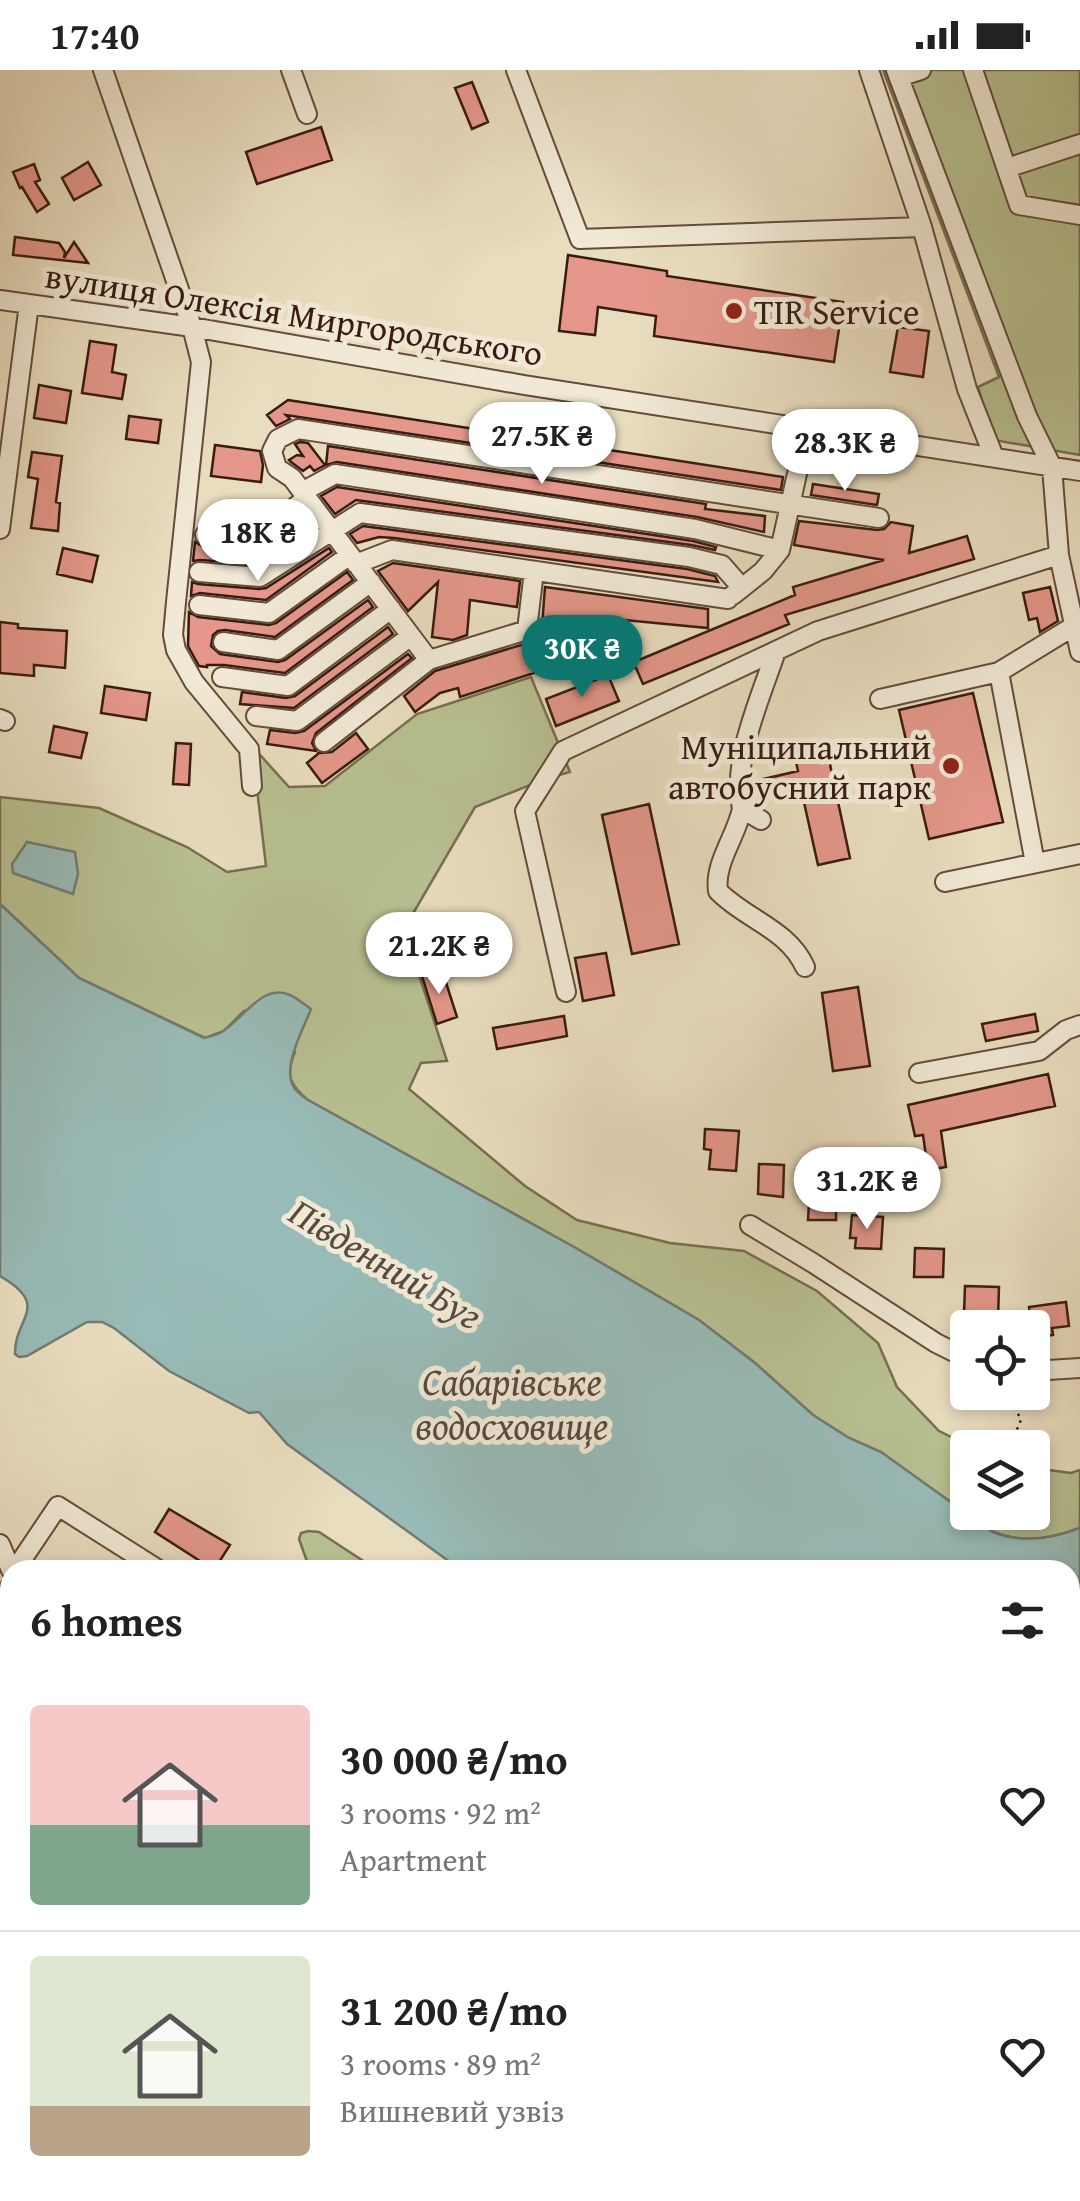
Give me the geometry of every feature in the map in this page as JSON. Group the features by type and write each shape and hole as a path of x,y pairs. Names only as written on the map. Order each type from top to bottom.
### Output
{"street":[{"path":"104,70 201,362 173,635 176,650 194,682 248,749 252,786"},
{"path":"291,70 306,114"},
{"path":"868,70 922,227 967,389 994,458"},
{"path":"921,70 898,74 1027,416 1052,466 1059,555 1080,652"},
{"path":"973,70 1020,205 1080,215"},
{"path":"519,71 580,239 922,227"},
{"path":"1007,168 1080,144"},
{"name":"вулиця Олексія Миргородського","path":"0,300 1080,471"},
{"path":"0,528 29,304"},
{"path":"429,660 292,478 276,468 272,452 278,440 298,428 879,518"},
{"path":"198,606 268,614 353,559 392,550 729,598 780,550 808,428"},
{"path":"204,535 252,540 334,474 695,529 780,550"},
{"path":"199,572 260,577 360,513 688,557 722,566 729,598"},
{"path":"566,992 524,811 563,751 818,630 1059,555"},
{"path":"324,742 429,660 526,630 534,571"},
{"path":"223,642 278,650 370,582"},
{"path":"222,677 288,686 390,609"},
{"path":"880,699 1000,672 1074,626"},
{"path":"256,716 296,722 411,636"},
{"path":"776,651 746,739 738,794 742,809 718,872 718,892 781,936 805,967"},
{"path":"1000,672 1035,863"},
{"path":"742,809 761,820"},
{"path":"945,882 1080,854"},
{"path":"919,1073 1039,1051 1080,1024"},
{"path":"750,1226 950,1350"},
{"path":"1050,1370 1080,1368"},
{"path":"20,1560 58,1506 143,1560"}],"green space":[{"path":"883,70 1080,70 1080,455 994,440 978,387 999,377"},
{"path":"531,677 570,772 475,807 404,929 447,1061 421,1063 409,1089 525,1186 577,1220 670,1243 744,1251 817,1291 878,1343 897,1387 939,1431 950,1436 950,1502 881,1452 813,1415 699,1320 308,1100 291,1079 295,1052 244,1011 224,1031 205,1038 79,978 0,904 0,797 99,808 187,847 227,872 266,866 252,746 289,787 325,786 417,714"},
{"path":"1050,1470 1080,1470 1080,1528 1036,1538 1013,1538 991,1531 1050,1530"},
{"path":"319,1532 362,1560 306,1560 299,1539 301,1533"}],"water":[{"path":"27,842 75,852 78,874 73,894 13,873 12,864"},
{"name":"Сабарівське водосховище","path":"0,904 79,978 204,1038 228,1028 261,998 280,992 293,996 311,1009 290,1071 295,1089 308,1100 699,1320 813,1415 881,1452 950,1502 950,1530 990,1530 1013,1538 1036,1538 1080,1528 1080,1560 447,1560 287,1444 259,1412 249,1413 169,1371 102,1322 87,1322 19,1357 15,1354 16,1342 27,1304 16,1286 0,1276"}],"building":[{"path":"472,82 488,122 472,129 455,88"},
{"path":"321,127 332,160 257,184 246,152"},
{"path":"88,162 101,185 74,200 62,178"},
{"path":"34,164 40,180 35,182 49,204 37,212 13,172"},
{"path":"15,237 59,243 64,258 74,242 88,263 13,255"},
{"name":"TIR Service","path":"568,255 667,271 667,276 843,302 834,362 654,336 656,316 598,307 595,335 559,331"},
{"path":"898,327 929,331 923,377 890,372"},
{"path":"90,341 116,345 112,372 126,375 122,399 82,393"},
{"path":"39,385 71,391 66,423 34,418"},
{"path":"288,400 783,477 781,490 286,415 290,419 276,426 267,415"},
{"path":"129,416 161,420 158,443 126,439"},
{"path":"308,443 325,465 303,471 291,462 297,455 303,456 295,444"},
{"path":"215,445 260,451 261,482 211,476"},
{"path":"328,446 706,504 705,509 765,516 764,532 697,517 337,462 326,465"},
{"path":"32,452 62,456 56,502 60,503 58,531 31,528 38,479 28,477"},
{"path":"813,484 879,494 877,505 811,495"},
{"path":"337,487 716,547 715,550 356,500 335,514 321,496"},
{"path":"305,516 314,528 257,564 193,561 195,542 204,547 255,552"},
{"path":"799,521 877,530 891,522 913,526 909,553 967,536 974,559 785,615 789,624 643,684 636,668 622,667 795,595 793,587 884,560 794,545"},
{"path":"363,526 687,569 715,576 718,582 394,538 357,543 350,534"},
{"path":"63,548 98,556 92,582 57,574"},
{"path":"329,548 332,552 266,600 200,593 191,596 192,582 266,588"},
{"path":"393,563 520,581 517,607 470,600 467,635 453,640 432,637 438,582 408,611 378,571"},
{"path":"347,572 353,580 275,637 225,630 213,635 211,646 220,654 278,662 368,600 373,607 285,673 224,665 199,666 188,646 189,612 198,617 269,625"},
{"path":"545,587 708,609 708,628 604,618 600,665 530,659 534,673 460,697 458,688 440,693 415,712 404,696 435,671 541,639"},
{"path":"1050,587 1058,621 1040,632 1037,618 1029,620 1023,593"},
{"path":"0,622 18,624 18,628 67,631 65,668 34,665 34,676 0,673"},
{"path":"388,627 393,634 294,708 240,704 242,692 295,696"},
{"path":"408,654 412,658 316,733 312,743 316,751 267,744 270,730 304,731"},
{"path":"608,675 619,701 556,726 546,699"},
{"path":"105,686 150,693 146,720 101,713"},
{"name":"Муніципальний автобусний парк","path":"973,693 1003,822 929,839 899,710"},
{"path":"54,726 87,733 81,758 49,752"},
{"path":"356,733 368,749 322,783 307,763 319,753 332,752"},
{"path":"825,741 850,858 818,865 801,789 759,799 755,781 798,771 793,748"},
{"path":"176,743 191,744 189,785 173,784"},
{"path":"649,804 679,944 632,954 602,815"},
{"path":"606,953 614,995 583,1001 575,958"},
{"path":"442,970 457,1017 437,1024 422,976"},
{"path":"858,987 870,1066 833,1071 822,993"},
{"path":"1035,1014 1038,1031 986,1041 982,1024"},
{"path":"564,1016 567,1036 497,1049 493,1028"},
{"path":"1048,1074 1055,1106 941,1131 946,1167 928,1170 923,1135 915,1136 908,1105"},
{"path":"705,1129 739,1131 736,1171 709,1169 711,1150 704,1149"},
{"path":"759,1164 784,1165 783,1197 758,1194"},
{"path":"836,1167 836,1220 808,1220 811,1168"},
{"path":"852,1215 883,1217 881,1249 855,1248 856,1238 850,1238"},
{"path":"915,1248 944,1249 943,1277 914,1277"},
{"path":"965,1286 999,1287 998,1310 964,1310"},
{"path":"1066,1302 1069,1326 1052,1328 1050,1335 1050,1310 1029,1307"},
{"path":"169,1509 230,1545 220,1560 198,1560 155,1532"}],"place":[{"name":"TIR Service","path":"734,311"},
{"name":"Муніципальний автобусний парк","path":"951,766"}],"water label":[{"name":"Південний Буг","path":"386,1263"}]}
